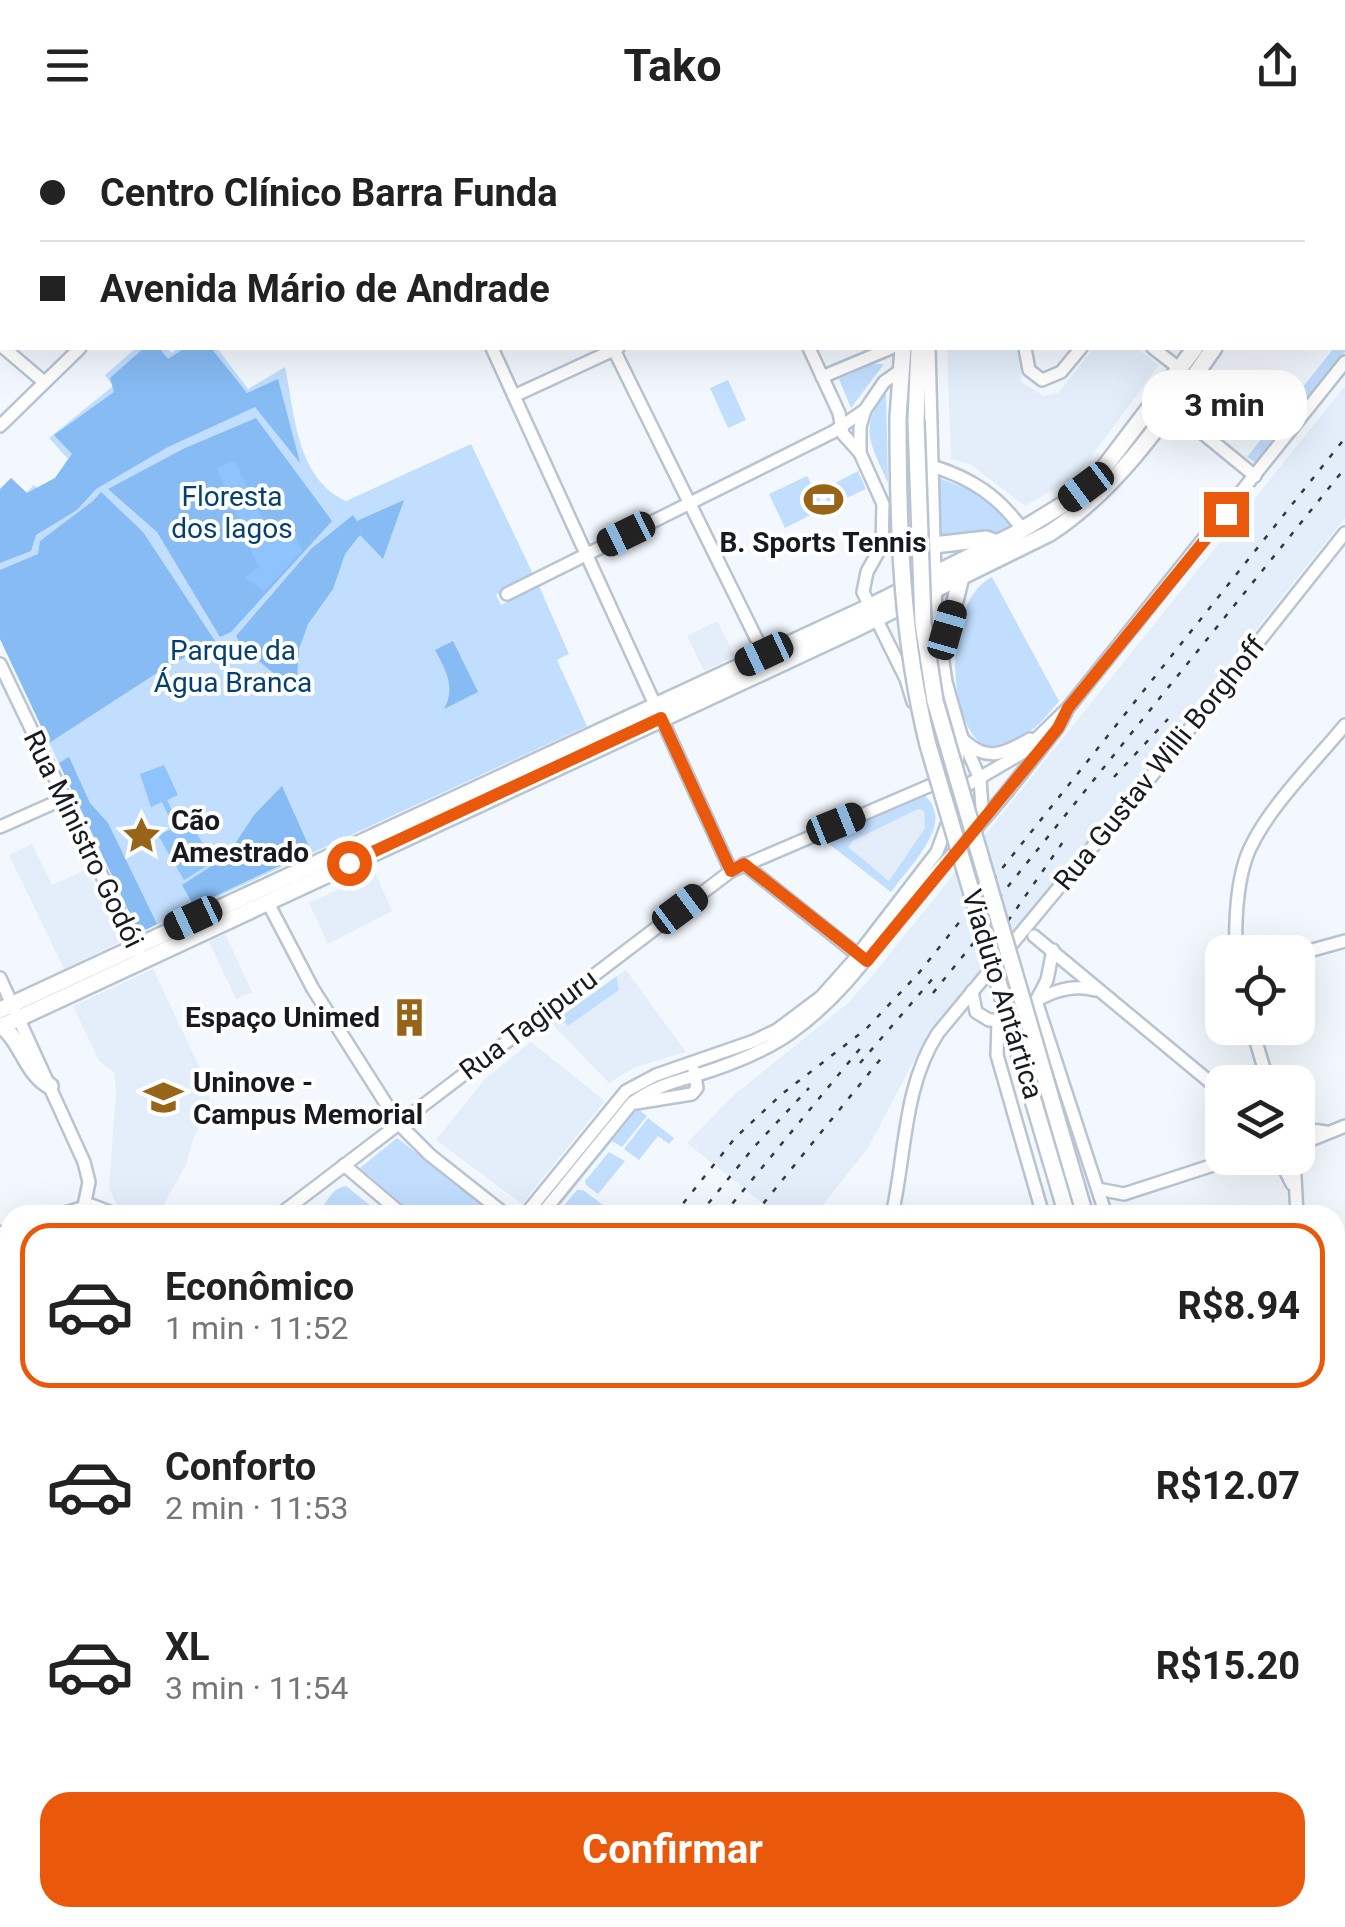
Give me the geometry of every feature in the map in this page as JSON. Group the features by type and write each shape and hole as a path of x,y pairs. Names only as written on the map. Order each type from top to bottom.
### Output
{"main road":[{"name":"Viaduto Antártica","path":"903,350 898,417 899,543 912,676 928,744 1064,1205"},
{"name":"Viaduto Antártica","path":"919,350 916,421 922,623 935,701 1082,1205"},
{"path":"50,1086 34,1074 14,1038 0,1026 10,1011 874,612 934,573 1024,530 1097,478 1193,350"},
{"path":"139,952 267,901 658,711 764,654 935,590 1050,533 1075,517 1116,476 1172,408 1213,350"},
{"path":"934,545 986,540 998,543"},
{"path":"942,657 961,578"}],"street":[{"path":"7,350 44,382"},
{"path":"0,426 78,350"},
{"path":"493,350 731,871"},
{"path":"514,396 611,350"},
{"path":"616,350 764,654"},
{"path":"810,350 839,413 843,434 860,453 897,525 910,531 923,528 933,516"},
{"path":"822,377 886,350"},
{"path":"929,350 934,573 942,657 960,735 980,779 982,808 946,862"},
{"path":"1025,350 1029,370 1042,380 1061,372 1079,350"},
{"path":"1156,350 1180,369"},
{"path":"533,1205 626,1091 656,1075 732,1062 788,1035 837,994 937,852 960,792 1022,753 1068,708 1345,362"},
{"path":"860,453 860,427 865,410 884,382 901,370"},
{"path":"1172,408 1255,476"},
{"path":"507,594 841,426 865,410"},
{"path":"932,466 990,492 1024,530"},
{"path":"883,504 884,535 863,592 906,679 947,827"},
{"name":"Rua Gustav Willi Borghoff","path":"894,1205 909,1109 924,1054 1345,533"},
{"path":"870,566 886,554 934,545"},
{"name":"Rua Ministro Godói","path":"0,664 139,952"},
{"path":"862,958 969,840 1047,742 1068,708"},
{"path":"1237,935 1239,886 1247,856 1268,820 1345,725"},
{"path":"960,735 981,753 997,755 1045,732"},
{"path":"936,783 956,762 960,735"},
{"name":"Rua Tagipuru","path":"293,1205 731,871 936,783"},
{"path":"0,827 63,799"},
{"path":"744,864 862,958"},
{"path":"267,901 313,989 399,1124 430,1155 493,1205"},
{"path":"1000,957 1034,936 1039,910"},
{"path":"1034,936 1205,1078"},
{"path":"1315,949 1345,941"},
{"path":"1053,950 1048,980 1036,1002 1104,1205"},
{"path":"0,978 10,1011 50,1086 87,1173 84,1205"},
{"path":"972,991 976,1012 989,1020 998,1020 1069,986 1100,991"},
{"path":"998,1020 997,1055 1040,1205"},
{"path":"549,1205 632,1104 692,1094 697,1088 694,1069"},
{"path":"1315,1137 1345,1126"},
{"path":"1315,1131 1326,1132"},
{"path":"344,1165 391,1205"},
{"path":"1098,1189 1124,1194 1205,1168"},
{"path":"1287,1175 1294,1188"},
{"path":"1294,1175 1296,1205"},
{"path":"1116,1205 1124,1194"}],"shaded area":[{"path":"947,350 1020,350 1021,382 1044,396 1058,393 1092,350 1139,350 1159,365 1076,477 1025,506 970,464 951,459"},
{"path":"1345,386 1345,518 918,1053 868,1148 823,1205 764,1205 687,1143 735,1094 847,1004"},
{"path":"235,461 252,498 232,506 217,468"},
{"path":"254,501 268,532 252,541 234,509"},
{"path":"293,529 302,551 264,592 245,577 259,567 250,549"},
{"path":"717,621 735,656 704,671 687,636"},
{"path":"164,765 178,795 167,800 179,825 190,821 213,862 184,880 158,835 174,828 162,802 151,807 140,774"},
{"path":"925,796 936,817 934,832 891,892 824,840"},
{"path":"32,844 52,885 87,869 120,938 118,943 64,969 9,855"},
{"path":"375,872 392,911 328,944 309,903"},
{"path":"225,934 252,992 236,999 209,942"},
{"name":"Uninove - Campus Memorial","path":"153,969 208,1085 210,1104 187,1163 164,1205 118,1205 109,1188 114,1072 99,1061 73,1006"},
{"path":"626,970 686,1052 636,1067 609,1083 551,1023 560,1017 568,1026 619,990 617,976"},
{"path":"531,1042 605,1101 522,1204 436,1140 484,1080"}],"green space":[{"name":"Parque da Água Branca","path":"134,350 219,350 248,389 285,367 307,461 329,491 346,501 471,444 533,574 496,595 501,605 539,586 569,654 557,660 587,726 139,933 0,639 0,489 11,478 26,493 34,485 37,488 55,478 68,459 49,438 113,386 105,375"},
{"path":"142,350 161,350 168,359 182,350 213,350 247,393 278,379 300,463 255,407 168,447 96,489 77,510 36,535 31,551 0,563 0,489 11,478 27,493 55,478 72,454 54,435 114,392 110,378"},
{"path":"1332,350 1345,350 1257,464 1247,457"},
{"path":"873,364 884,364 851,408 839,379"},
{"path":"728,380 746,420 728,428 710,388"},
{"path":"886,392 888,483 870,437 872,416"},
{"name":"Floresta dos lagos","path":"256,418 332,521 231,632 220,637 157,532 108,489 183,449"},
{"path":"858,471 866,489 829,506 822,490"},
{"path":"807,476 824,508 785,528 769,494"},
{"path":"939,478 980,494 1011,525 993,535 939,539"},
{"path":"101,492 143,532 215,641 163,669 49,743 0,639 0,570 38,554 40,541"},
{"path":"404,500 383,559 360,535 345,554 333,589 308,624 299,649 297,678 288,685 243,648 236,636 311,549 353,515 357,521"},
{"path":"992,577 1059,701 1019,739 986,748 972,734 962,713 955,661 965,610 976,590"},
{"path":"453,641 478,692 444,709 449,686 435,650"},
{"path":"69,757 90,803 108,823 157,924 139,933 59,763"},
{"path":"282,786 311,851 194,906 182,885 227,856 254,815"},
{"path":"925,796 933,807 935,819 926,845 891,892 824,840","holes":["918,809 924,811 925,828 889,881 848,847 852,841"]},
{"path":"617,976 619,990 568,1026 560,1017"},
{"path":"634,1106 647,1116 622,1147 612,1141 560,1205 554,1205"},
{"path":"648,1118 674,1138 669,1144 658,1136 639,1160 624,1149"},
{"path":"397,1138 485,1205 403,1205 360,1168"},
{"path":"609,1152 625,1161 598,1194 585,1181"},
{"path":"346,1186 370,1205 324,1205 335,1191"},
{"path":"577,1190 583,1190 603,1205 564,1205"}],"waterway":[{"path":"262,535 265,542"}],"railway":[{"path":"682,1205 735,1138 782,1094 866,1029 918,974 1345,438"},
{"path":"989,910 1345,468"},
{"path":"1114,777 1168,719"},
{"path":"1008,921 1065,839"},
{"path":"933,993 1005,904"},
{"path":"860,1063 935,976"},
{"path":"731,1205 863,1045"},
{"path":"762,1205 883,1056"},
{"path":"707,1205 809,1088"}],"place":[{"name":"B. Sports Tennis","path":"823,500"},
{"name":"Cão Amestrado","path":"141,836"},
{"name":"Espaço Unimed","path":"410,1017"},
{"name":"Uninove - Campus Memorial","path":"163,1098"}],"route":[{"path":"349,863 661,718 731,871 744,864 867,961 946,862 969,840 1058,728 1068,708 1226,514"}]}
